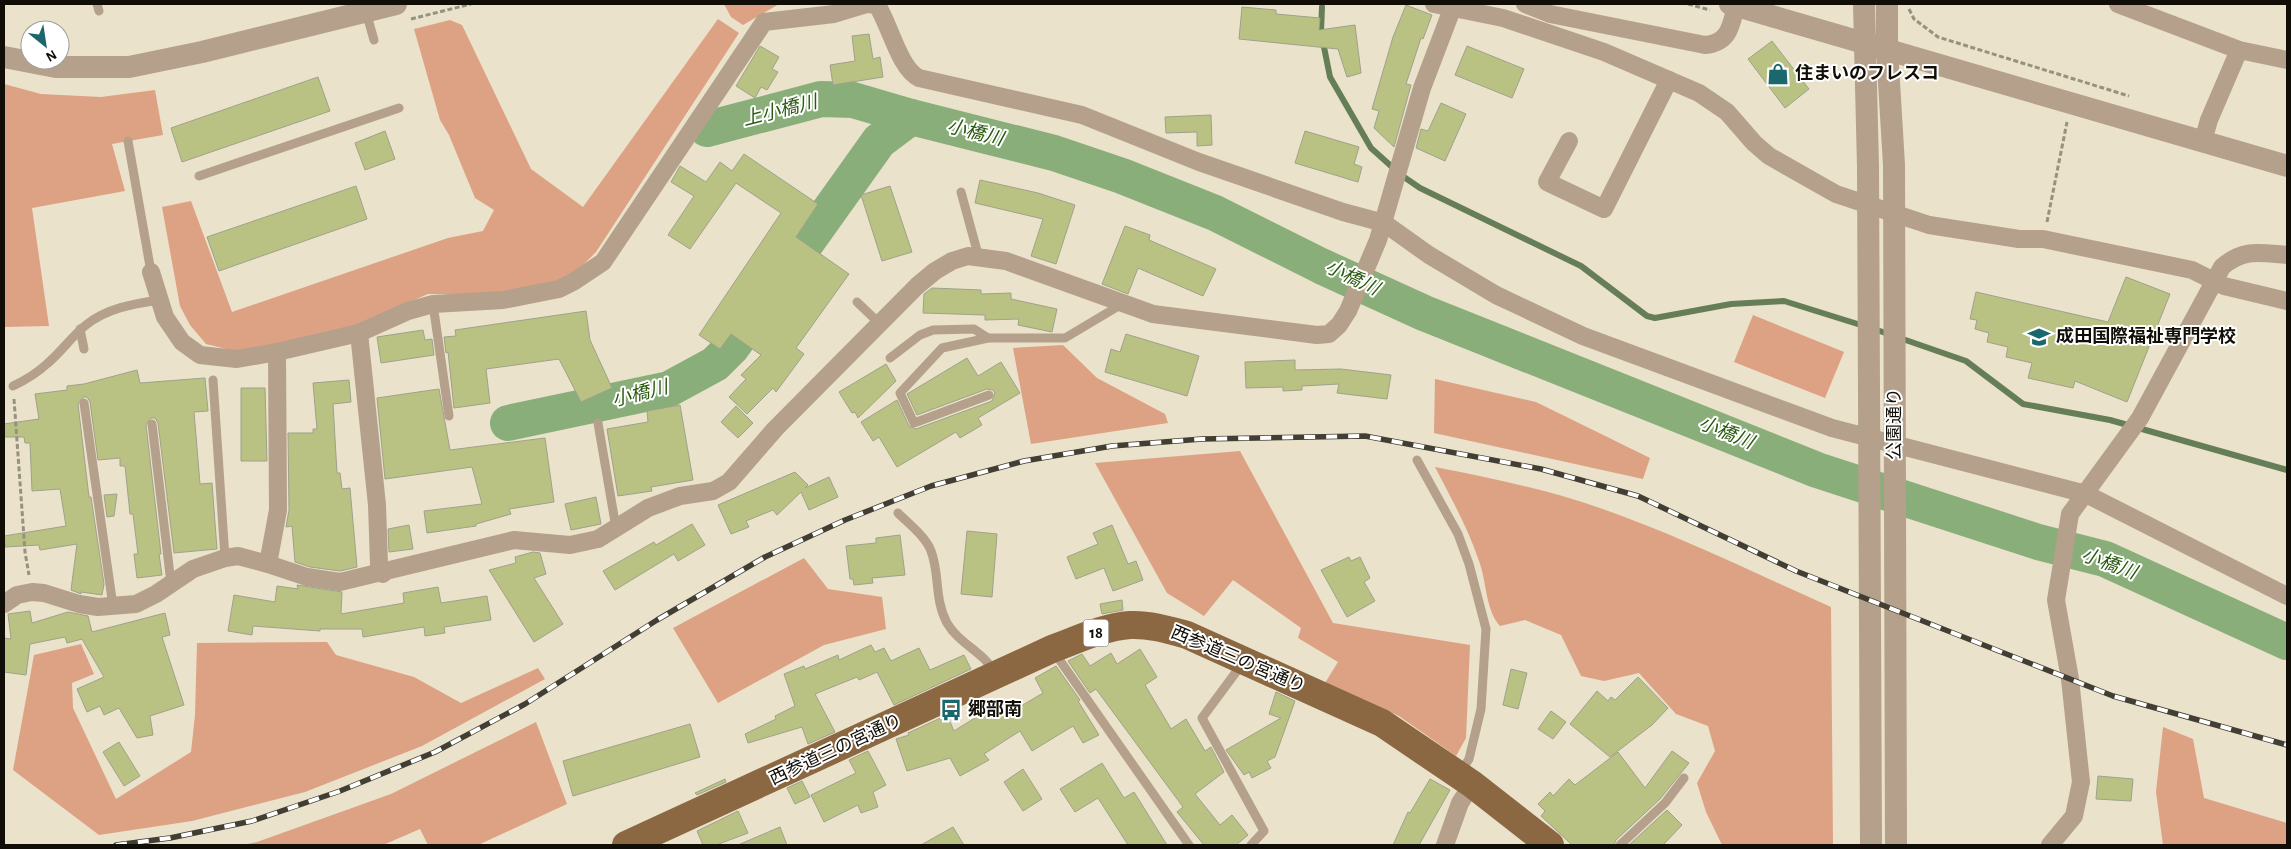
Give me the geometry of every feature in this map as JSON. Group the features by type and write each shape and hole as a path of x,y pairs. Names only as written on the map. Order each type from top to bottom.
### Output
{"main road":[{"name":"西参道三の宮通り","path":"626,845 1052,650 1099,632 1130,625 1157,627 1188,635 1382,723 1465,780 1550,845"}],"street":[{"path":"4,57 56,67 129,67 202,52 366,7 396,4"},
{"path":"151,272 165,317 182,342 200,355 237,359 277,352 359,332 408,311 433,304 503,300 559,289 603,262 764,22 834,14 867,4 877,5 886,19 907,69 919,78 1082,114 1199,162 1343,212 1384,223 1428,255 1496,295 1583,336 1832,428 2086,494 2287,596"},
{"path":"1434,4 1454,6 1503,18 1604,52 1698,93 1727,112 1754,143 1769,156 1836,194 1929,225 2019,239 2043,239 2192,270 2224,286 2287,301"},
{"path":"1525,4 1550,14 1705,45 1716,44 1724,40 1730,30 1733,9 1864,41 2287,166"},
{"name":"公園通り","path":"1864,4 1868,166 1871,845"},
{"name":"公園通り","path":"1887,4 1887,49 1894,165 1896,845"},
{"path":"2118,4 2239,50 2287,60"},
{"path":"4,604 17,595 32,592 44,593 79,604 98,607 136,604 156,594 193,569 225,558 238,556 307,577 340,582 383,574 445,556 514,540 570,545 598,539 648,508 680,496 713,491 729,482 775,429 935,270 952,261 968,256 1006,261 1153,314 1316,335 1329,334 1339,325 1348,311 1378,240 1422,88 1454,6"},
{"path":"2203,141 2209,120 2239,50"},
{"path":"1569,141 1547,182 1604,209 1670,80"},
{"path":"2050,845 2074,816 2081,782 2070,679 2056,600 2070,514 2140,418 2222,268 2239,255 2250,252 2287,255"},
{"path":"359,332 377,505 379,564 383,574"},
{"path":"268,564 278,510 277,352"},
{"path":"1445,845 1460,803 1465,780"}],"lane":[{"path":"366,7 374,40"},
{"path":"199,176 399,108"},
{"path":"128,141 151,272"},
{"path":"961,192 979,258"},
{"path":"13,386 29,378 50,362 80,329 88,323 124,306 159,300"},
{"path":"857,302 880,324"},
{"path":"433,304 449,416"},
{"path":"989,395 914,423 900,393 942,348 988,338 1065,338 1123,304"},
{"path":"80,329 84,349"},
{"path":"890,358 920,335 933,330 974,329 988,338"},
{"path":"213,380 225,558"},
{"path":"84,403 113,606"},
{"path":"598,423 616,528"},
{"path":"152,424 171,583"},
{"path":"1417,460 1458,534 1469,564 1486,629 1481,710 1465,780"},
{"path":"898,513 932,552 938,598 948,625 954,633 988,662 996,676"},
{"path":"1052,650 1189,845"},
{"path":"1245,660 1202,718 1264,830 1251,845"},
{"path":"1620,845 1665,803 1684,778"}],"path":[{"path":"1688,4 1733,9"},
{"path":"1909,4 1914,20 1938,37 2134,97"},
{"path":"2043,239 2068,116"},
{"path":"13,386 25,552 32,592"}],"shaded area":[{"path":"724,4 779,4 743,25 731,17"},
{"path":"718,19 739,33 596,252 572,276 557,284 493,294 428,294 355,326 239,352 206,344 190,325 180,306 162,207 191,201 232,312 448,238 483,231 494,210 475,198 449,135 440,120 414,29 450,20 462,25 531,169 583,207"},
{"path":"4,84 41,94 101,97 155,90 163,135 112,144 125,191 32,208 49,326 4,327"},
{"path":"1753,315 1844,352 1825,398 1734,362"},
{"path":"1063,345 1097,378 1165,414 1168,423 1031,444 1013,348"},
{"path":"1435,379 1536,402 1650,458 1643,479 1434,433"},
{"path":"1240,451 1333,623 1470,645 1466,738 1456,756 1399,716 1325,683 1338,662 1298,638 1301,628 1233,580 1204,616 1167,593 1095,463"},
{"path":"1435,467 1537,489 1597,507 1685,542 1831,607 1833,845 1722,845 1706,812 1697,783 1715,751 1708,726 1676,714 1639,673 1604,681 1581,676 1561,635 1525,620 1500,626 1492,612 1482,569 1475,549"},
{"path":"804,558 828,589 882,597 886,629 824,645 718,703 673,628"},
{"path":"327,642 336,655 414,677 461,703 538,668 545,679 422,746 305,792 192,821 99,835 13,770 34,655 81,644 94,674 72,683 73,708 116,799 191,752 195,715 197,643"},
{"path":"536,722 567,804 478,845 428,845 420,829 383,845 242,845 257,842 391,794"},
{"path":"2163,727 2193,739 2204,798 2287,823 2287,845 2163,845 2156,792"}],"building":[{"path":"1406,5 1432,15 1423,39 1421,38 1406,84 1411,85 1394,147 1374,128 1379,111 1372,109 1393,37"},
{"path":"1242,7 1276,10 1276,14 1320,18 1319,30 1355,25 1361,73 1347,77 1338,49 1239,39"},
{"path":"869,34 873,59 880,57 883,77 833,85 830,65 855,61 852,36"},
{"name":"住まいのフレスコ","path":"1772,41 1809,89 1785,108 1748,59"},
{"path":"760,46 779,57 772,69 778,72 767,90 761,87 755,98 736,86"},
{"path":"1467,46 1524,69 1512,98 1455,75"},
{"path":"318,77 330,111 182,162 171,128"},
{"path":"1441,103 1466,114 1445,161 1416,148 1421,129 1428,131"},
{"path":"1211,115 1212,145 1197,146 1197,132 1166,133 1165,117"},
{"path":"385,131 395,159 365,170 355,143"},
{"path":"1305,131 1359,147 1354,164 1362,167 1358,182 1295,163"},
{"path":"744,154 818,204 796,237 849,274 796,348 804,354 776,392 773,388 747,414 729,397 746,379 741,375 761,355 731,334 720,349 699,335 781,213 736,183 690,249 668,235 694,196 671,182 680,166 706,182 720,162 732,171"},
{"path":"980,180 1038,193 1075,205 1056,264 1031,256 1043,219 975,203"},
{"path":"356,186 367,219 219,271 207,237"},
{"path":"890,186 912,252 882,261 861,195"},
{"path":"1125,226 1150,235 1149,240 1216,269 1203,296 1138,268 1128,294 1102,284"},
{"path":"2126,277 2170,294 2127,402 2075,381 2073,388 2028,378 2032,363 2006,357 2008,347 1987,342 1989,333 1975,329 1977,320 1970,319 1976,292 2108,322"},
{"path":"932,288 981,290 981,294 1011,293 1011,299 1057,309 1052,332 1018,325 1019,319 985,320 985,315 923,313 924,294"},
{"path":"586,311 590,340 612,388 581,402 559,359 486,369 490,403 454,408 448,352 446,353 444,337 456,336 455,330"},
{"path":"423,330 425,340 432,339 434,355 381,363 377,337"},
{"path":"1126,334 1199,356 1187,396 1105,372 1111,349 1120,352"},
{"path":"967,358 978,376 1001,362 1020,393 978,418 982,425 960,438 956,432 897,467 879,437 873,441 861,422 897,400 909,426 916,429 992,401 995,393 993,390 987,389 917,415 907,394"},
{"path":"1295,360 1295,370 1341,369 1391,375 1387,399 1337,393 1339,384 1302,386 1302,390 1283,391 1283,387 1246,388 1245,362"},
{"path":"886,364 896,381 858,418 855,412 852,413 839,392"},
{"path":"137,370 140,383 205,378 208,411 194,412 200,484 212,483 217,549 174,553 158,423 155,418 151,418 146,425 162,575 137,578 134,554 138,554 133,514 130,514 125,466 120,466 120,458 98,460 90,402 87,397 83,397 78,404 89,497 91,497 104,584 102,595 81,592 81,594 71,590 77,544 40,550 39,545 5,547 4,536 66,526 60,489 32,491 30,443 25,443 24,437 4,437 4,424 39,419 35,394 67,390 67,386 84,384"},
{"path":"349,380 351,402 333,404 337,473 340,473 342,489 350,488 357,567 340,571 310,567 295,562 292,526 286,527 289,510 288,433 313,433 313,429 317,429 313,383"},
{"path":"241,388 265,388 267,461 241,461"},
{"path":"439,389 450,450 545,438 554,502 509,509 511,514 476,524 476,526 427,533 424,511 482,504 472,467 385,479 377,398"},
{"path":"680,405 693,480 651,487 652,491 618,496 607,429 648,422 647,411"},
{"path":"736,406 753,423 738,438 721,422"},
{"path":"795,472 808,485 805,488 829,477 838,497 809,510 801,492 777,515 773,510 746,521 749,527 731,534 718,505"},
{"path":"117,494 114,516 107,517 104,495"},
{"path":"596,497 601,524 571,530 565,504"},
{"path":"692,524 705,545 678,561 674,554 615,590 603,571 654,542 656,545"},
{"path":"409,525 413,549 389,552 388,529"},
{"path":"1112,525 1128,564 1136,561 1143,580 1113,591 1104,568 1076,579 1067,557 1098,544 1093,533"},
{"path":"967,531 997,534 992,597 961,594"},
{"path":"900,535 905,575 872,578 873,583 854,585 853,579 850,579 846,546 876,543 876,538"},
{"path":"533,552 540,553 546,574 534,578 563,624 534,642 489,570 516,563 515,557"},
{"path":"1349,557 1351,561 1360,557 1370,578 1364,582 1375,601 1347,617 1321,570"},
{"path":"297,585 342,592 341,614 404,603 403,593 438,587 441,603 487,596 491,620 444,627 445,633 425,636 424,627 363,637 362,629 320,629 320,631 253,626 252,635 228,631 234,595 275,602 277,586 298,589"},
{"path":"1122,600 1123,610 1102,614 1100,604"},
{"path":"30,611 32,623 68,612 88,616 92,632 165,613 170,635 162,637 184,705 150,716 153,735 137,738 119,708 104,715 100,706 87,712 77,689 104,677 82,639 67,643 65,637 30,644 26,675 4,672 4,638 11,639 8,614"},
{"path":"871,645 875,652 884,648 891,661 919,648 930,670 964,655 971,669 894,705 877,672 859,680 857,677 815,694 835,732 808,744 802,727 748,743 745,734 776,719 775,716 795,706 784,674 804,666 805,669 838,655 839,660"},
{"path":"1140,649 1157,677 1145,685 1171,729 1186,719 1205,751 1211,747 1224,772 1195,794 1220,825 1232,815 1248,835 1236,845 1204,845 1177,812 1183,807 1096,689 1090,693 1068,661 1082,654 1090,666 1111,653 1117,664"},
{"path":"1056,666 1080,700 1078,701 1099,735 1083,743 1073,726 1032,751 1020,731 984,754 989,760 960,776 950,758 907,771 896,739 909,735 908,733 947,715 954,731 999,703 1006,715 1043,693 1035,678"},
{"path":"1511,669 1527,673 1518,709 1503,705"},
{"path":"1638,677 1668,708 1652,725 1610,757 1570,724 1597,691 1608,701 1611,697 1615,700"},
{"path":"1276,692 1295,701 1275,757 1267,761 1271,768 1252,778 1249,772 1244,775 1226,750 1281,718 1269,714"},
{"path":"1551,711 1566,722 1553,739 1538,729"},
{"path":"690,724 700,757 573,796 563,761"},
{"path":"119,742 140,776 124,786 103,752"},
{"path":"868,751 886,785 873,792 878,807 861,813 858,805 824,822 811,795 856,773 849,760"},
{"path":"1672,751 1689,763 1660,799 1616,840 1614,845 1572,845 1541,816 1545,811 1538,804 1550,792 1553,796 1569,779 1575,785 1618,752 1645,788"},
{"path":"1102,763 1124,798 1134,792 1167,845 1128,845 1098,798 1075,812 1060,789"},
{"path":"1023,769 1042,799 1023,811 1004,782"},
{"path":"2098,776 2133,779 2131,801 2096,799"},
{"path":"725,779 726,782 697,795 695,793"},
{"path":"1430,779 1450,790 1419,845 1393,845 1408,812 1410,813"},
{"path":"802,781 810,797 795,804 787,788"},
{"path":"1667,810 1682,825 1663,845 1629,845"},
{"path":"738,811 748,833 716,845 703,845 697,831"},
{"path":"780,827 787,845 738,845"},
{"path":"953,827 964,845 921,845"}],"waterway":[{"path":"1322,7 1321,32 1330,77 1371,148 1401,175 1420,188 1581,266 1647,316 1655,318 1731,304 1784,301 1864,326"},
{"name":"小橋川","path":"707,129 821,99 853,100 911,117 1054,153 1122,176 1215,213 1321,266 1424,313 1817,470 2038,542 2105,559 2287,642"},
{"name":"小橋川","path":"508,423 669,389 715,364 732,347 879,141 911,117"},
{"path":"1874,329 1966,361 2023,404 2110,420 2287,470"}],"railway":[{"path":"116,845 170,838 252,821 340,791 435,752 525,704 657,620 765,557 845,520 931,486 1024,461 1112,446 1202,439 1365,436 1541,469 1638,496 1796,571 2113,696 2287,745"}],"place":[{"name":"住まいのフレスコ","path":"1778,74"},
{"name":"成田国際福祉専門学校","path":"2039,337"},
{"name":"郷部南","path":"951,710"}],"water label":[{"name":"上小橋川","path":"780,111"}]}
